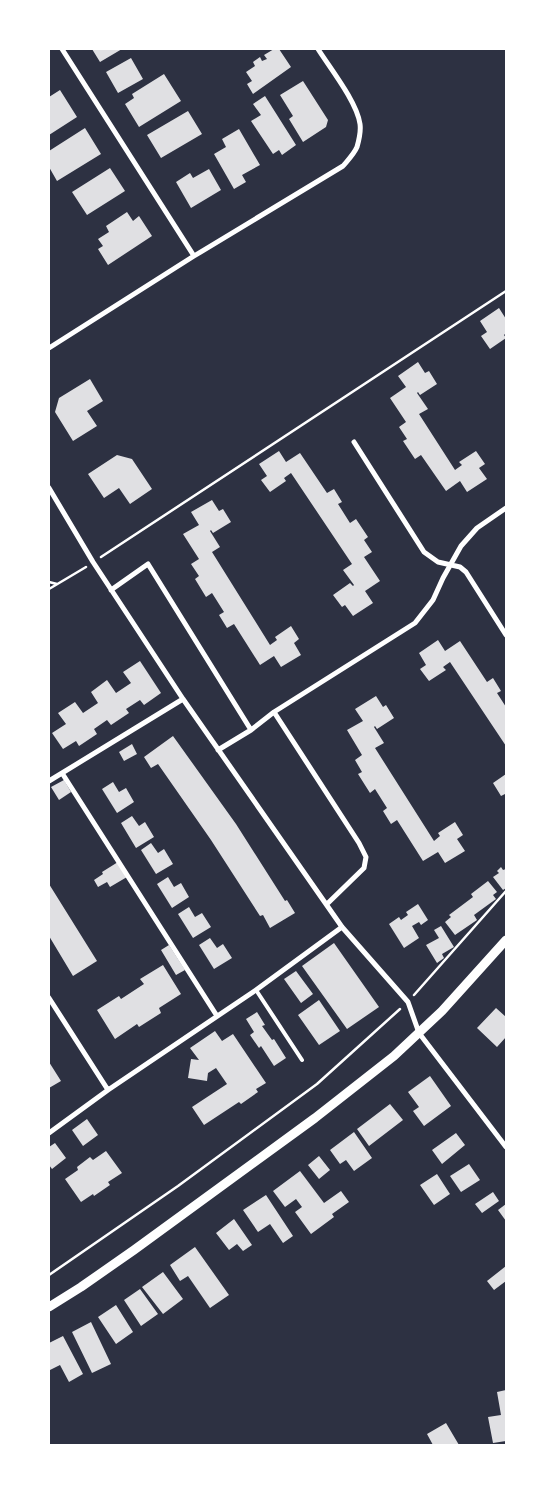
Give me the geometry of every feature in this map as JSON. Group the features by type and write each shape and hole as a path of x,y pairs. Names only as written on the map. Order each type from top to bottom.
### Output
{"street":[{"path":"62,49 194,256"},
{"path":"49,348 194,256 342,166 351,157 360,135 360,124 351,101 318,49"},
{"path":"354,442 424,552 438,562 460,567 466,572 506,635"},
{"path":"49,488 111,590 218,750 342,926 408,1002 419,1033 506,1147"},
{"path":"218,750 251,730 274,712 416,623 433,600 461,546 476,528 506,508"},
{"path":"111,590 148,564 251,730"},
{"path":"49,781 183,699"},
{"path":"274,712 360,843 366,857 364,868 326,904"},
{"path":"62,773 217,1016"},
{"path":"49,1133 108,1090 256,990 342,926"},
{"path":"49,1307 134,1250 315,1118 394,1056 442,1011 506,940"},
{"path":"49,998 108,1090"}],"lane":[{"path":"256,990 302,1060"}],"path":[{"path":"49,589 125,542 506,291"},
{"path":"49,582 57,584"},
{"path":"49,1275 178,1186 316,1084 408,1002 506,891"}],"building":[{"path":"92,49 122,49 100,62"},
{"path":"274,49 279,49 291,67 253,94 247,84 252,81 246,72 255,66 253,62 260,57 262,61 267,59 264,55"},
{"path":"131,58 143,79 118,93 106,72"},
{"path":"164,74 181,101 139,127 125,104 134,98 132,94"},
{"path":"303,81 328,120 326,127 303,142 289,119 293,116 280,95"},
{"path":"60,90 77,117 49,135 49,97"},
{"path":"265,96 296,145 282,155 279,150 273,154 251,121 261,115 253,104"},
{"path":"188,111 202,134 161,158 147,135"},
{"path":"85,128 101,154 57,181 49,167 49,151"},
{"path":"239,129 260,165 242,175 246,182 234,189 214,154 226,147 222,139"},
{"path":"110,168 125,191 87,215 72,192"},
{"path":"209,169 221,190 191,208 176,182 190,173 193,178"},
{"path":"127,212 133,221 139,216 152,236 108,265 98,249 103,246 98,239 109,232 106,226"},
{"path":"499,308 506,319 506,333 504,335 506,338 490,349 481,336 487,332 480,321"},
{"path":"418,362 425,373 429,371 437,384 420,395 417,393 428,409 419,414 455,470 462,465 459,462 476,451 485,464 479,468 487,479 467,492 460,481 446,491 421,455 415,459 403,441 407,439 399,427 406,422 390,398 406,387 398,376"},
{"path":"90,379 103,401 87,411 97,426 73,441 55,412 59,398"},
{"path":"279,451 286,462 300,453 327,493 334,489 342,502 338,504 350,523 356,519 368,537 364,540 372,552 364,557 380,581 365,591 373,603 353,616 345,605 342,607 333,595 350,583 354,585 343,570 352,564 291,473 284,478 286,481 270,492 261,480 267,476 259,464"},
{"path":"117,455 132,459 152,489 130,504 119,488 104,498 88,474"},
{"path":"212,500 219,511 223,509 231,522 213,533 210,531 220,547 212,552 270,645 277,640 275,637 291,626 299,639 294,643 301,655 281,667 274,656 260,665 234,624 227,628 219,615 224,612 212,593 206,597 195,579 199,576 191,564 199,559 183,534 199,525 191,512"},
{"path":"438,640 445,651 460,641 487,682 493,678 501,691 497,693 506,707 506,746 450,662 443,667 446,670 429,681 420,669 426,665 419,653"},
{"path":"140,661 161,693 144,705 140,700 126,709 129,713 111,725 107,720 94,729 97,734 79,746 76,741 63,749 52,733 66,724 58,713 75,702 83,713 98,703 91,692 107,680 116,693 131,683 123,672"},
{"path":"376,696 383,707 386,705 394,718 377,729 374,727 384,743 375,748 434,841 440,836 438,833 455,822 463,835 457,839 465,851 445,863 438,852 423,861 397,820 391,824 383,811 387,808 375,789 370,793 358,774 362,772 355,760 362,755 347,730 363,721 355,709"},
{"path":"173,736 236,824 285,901 287,900 295,913 270,928 263,915 260,916 211,840 158,764 151,768 144,757"},
{"path":"132,744 137,754 124,761 119,752"},
{"path":"506,774 506,797 505,794 501,796 493,783"},
{"path":"64,780 71,792 59,800 51,787"},
{"path":"113,782 119,792 126,788 134,802 117,813 102,789"},
{"path":"132,816 139,826 145,822 154,837 136,848 121,823"},
{"path":"151,843 158,853 164,849 173,864 156,874 141,850"},
{"path":"118,862 127,877 110,887 107,882 98,887 94,880 103,874 102,872"},
{"path":"501,867 503,870 506,869 506,888 503,890 493,877 499,873 497,871"},
{"path":"168,877 174,887 181,883 189,897 172,908 157,884"},
{"path":"488,881 497,892 493,895 496,899 474,915 477,920 455,935 445,922 451,917 449,915 473,897 471,894"},
{"path":"49,884 97,961 73,976 49,936"},
{"path":"418,904 428,920 421,925 419,922 412,926 419,938 404,948 389,924 399,917 401,920 408,915 406,912"},
{"path":"189,907 195,917 202,913 211,927 193,938 178,914"},
{"path":"441,926 454,947 442,954 444,958 437,963 426,945 439,938 434,930"},
{"path":"210,938 217,948 223,944 232,958 214,969 199,945"},
{"path":"334,943 379,1007 347,1029 302,966"},
{"path":"169,945 185,970 176,975 161,950"},
{"path":"163,965 181,994 159,1008 161,1013 139,1027 137,1024 115,1039 97,1010 119,996 121,999 144,984 140,979"},
{"path":"296,971 313,994 301,1003 284,979"},
{"path":"319,1000 340,1031 319,1045 298,1015"},
{"path":"496,1008 506,1017 506,1037 497,1047 477,1028"},
{"path":"257,1012 265,1025 262,1026 272,1040 274,1039 286,1058 274,1066 261,1046 259,1048 250,1035 254,1032 246,1019"},
{"path":"215,1031 222,1041 233,1034 266,1083 256,1089 258,1092 241,1104 239,1102 204,1125 192,1107 227,1084 216,1068 208,1073 207,1081 188,1078 191,1059 199,1060 190,1048"},
{"path":"49,1062 61,1081 49,1088"},
{"path":"430,1076 451,1106 424,1126 413,1111 419,1107 408,1092"},
{"path":"390,1104 403,1120 369,1146 357,1129"},
{"path":"87,1119 98,1135 83,1146 72,1130"},
{"path":"354,1132 372,1158 354,1171 346,1160 340,1164 330,1150"},
{"path":"456,1133 465,1145 442,1164 432,1150"},
{"path":"55,1143 66,1158 52,1169 49,1165 49,1147"},
{"path":"106,1151 122,1173 108,1182 110,1185 81,1202 65,1179 78,1170 77,1167 90,1157 93,1160"},
{"path":"319,1156 330,1170 319,1179 308,1165"},
{"path":"469,1164 480,1180 461,1192 450,1176"},
{"path":"300,1171 324,1203 341,1191 349,1202 332,1214 334,1217 311,1234 295,1212 302,1207 296,1199 285,1207 273,1191"},
{"path":"437,1174 450,1194 434,1205 420,1185"},
{"path":"493,1192 499,1201 482,1213 475,1204"},
{"path":"266,1195 293,1236 283,1243 270,1224 258,1232 243,1210"},
{"path":"506,1204 506,1221 498,1210"},
{"path":"234,1219 252,1245 243,1251 237,1244 229,1250 216,1233"},
{"path":"195,1247 229,1295 210,1308 188,1276 180,1281 170,1265"},
{"path":"506,1266 506,1281 494,1290 487,1281"},
{"path":"163,1272 183,1299 163,1314 142,1287"},
{"path":"140,1289 158,1314 141,1326 124,1300"},
{"path":"116,1305 133,1332 116,1344 98,1317"},
{"path":"91,1322 111,1364 92,1373 72,1332"},
{"path":"63,1336 83,1374 69,1382 60,1365 50,1370 49,1368 49,1343"},
{"path":"506,1390 506,1441 493,1443 488,1417 501,1415 497,1392"},
{"path":"446,1423 459,1445 433,1445 427,1434"}]}
